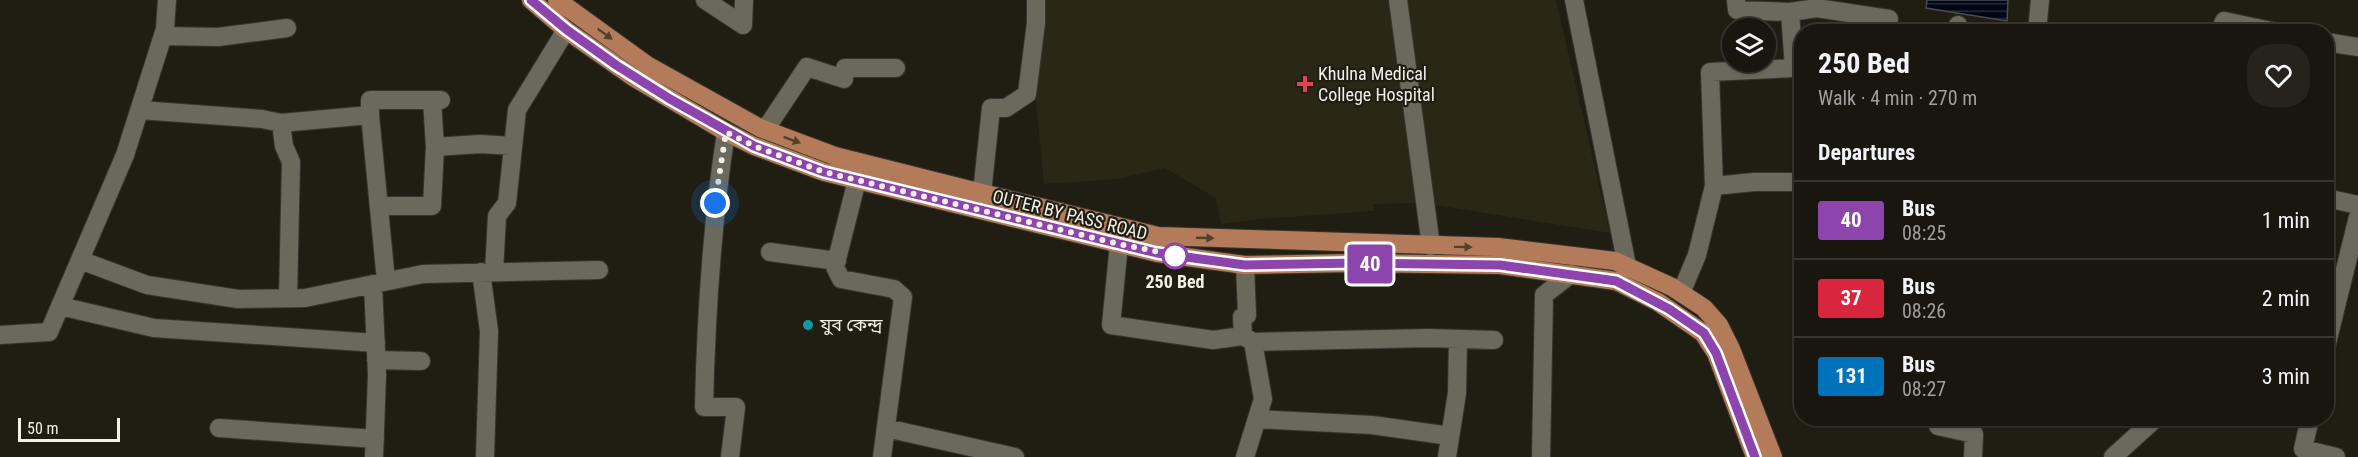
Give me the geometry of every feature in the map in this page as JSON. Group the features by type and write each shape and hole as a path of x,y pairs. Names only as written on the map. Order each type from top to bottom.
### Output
{"main road":[{"name":"OUTER BY PASS ROAD","path":"531,0 567,30 633,77 726,132 754,146 824,172 1157,253 1245,265 1353,263 1500,265 1616,281 1673,311 1704,333 1716,353 1755,457"},
{"name":"OUTER BY PASS ROAD","path":"557,0 647,65 732,114 765,130 835,156 982,193 1158,236 1498,247 1615,261 1681,292 1704,308 1719,325 1731,349 1773,457"}],"street":[{"path":"0,335 49,332 125,156 163,36 167,0"},
{"path":"705,0 743,25 744,0"},
{"path":"982,193 991,108 1006,108 1027,94 1036,23 1036,0"},
{"path":"1398,0 1431,246"},
{"path":"1574,0 1627,266"},
{"path":"1736,0 1737,10 1790,12 1817,8 1889,19"},
{"path":"2038,24 2040,0"},
{"path":"1681,292 1696,255 1714,186 1710,72 1794,68 1790,12"},
{"path":"2223,24 2224,21 2238,24"},
{"path":"163,36 218,37 287,28"},
{"path":"485,457 489,331 488,272 496,216 507,203 517,110 567,30"},
{"path":"2334,43 2358,47"},
{"path":"765,130 807,67 844,79 845,68 896,68"},
{"path":"219,428 375,448 376,351 380,283 379,206 370,100 436,100 432,206 379,206"},
{"path":"140,110 262,119 281,123 370,115"},
{"path":"281,123 284,146 291,162 288,298"},
{"path":"726,132 715,203 706,330 704,407 736,408 730,457"},
{"path":"435,147 480,144 513,146"},
{"path":"856,180 835,267 841,279 894,289 903,297 882,457"},
{"path":"1714,186 1754,182 1794,182"},
{"path":"2334,200 2358,205"},
{"path":"2334,314 2358,217"},
{"path":"1119,244 1111,326 1213,340 1494,340"},
{"path":"770,252 837,261"},
{"path":"80,260 147,285 238,299 305,298 423,274 599,270"},
{"path":"1245,265 1247,315 1242,317 1263,399 1245,457"},
{"path":"1541,457 1544,295 1570,274"},
{"path":"60,306 154,328 376,351 421,361"},
{"path":"1447,457 1457,393 1458,339"},
{"path":"1257,419 1372,425 1450,436"},
{"path":"1938,426 1974,434 1973,457"},
{"path":"2114,457 2147,426"},
{"path":"886,428 1015,457"},
{"path":"2306,439 2336,457"}],"shaded area":[{"name":"Khulna Medical College Hospital","path":"1026,0 1556,0 1610,233 1423,203 1373,204 1373,211 1221,224 1216,198 1165,168 1117,179 1044,184"}],"water":[{"path":"1927,0 2008,0 2007,21 1926,8"}],"bus line":[{"name":"40","path":"531,0 567,30 633,77 726,132 754,146 824,172 1157,253 1245,265 1353,263 1500,265 1616,281 1658,302 1704,333 1716,353 1755,457"}],"place":[{"name":"Khulna Medical College Hospital","path":"1305,84"},
{"name":"250 Bed","path":"1175,256"},
{"name":"যুব কেন্দ্র","path":"808,325"}],"route":[{"path":"715,203 726,132 754,146 824,172 1157,253 1179,256 1175,256"}]}
